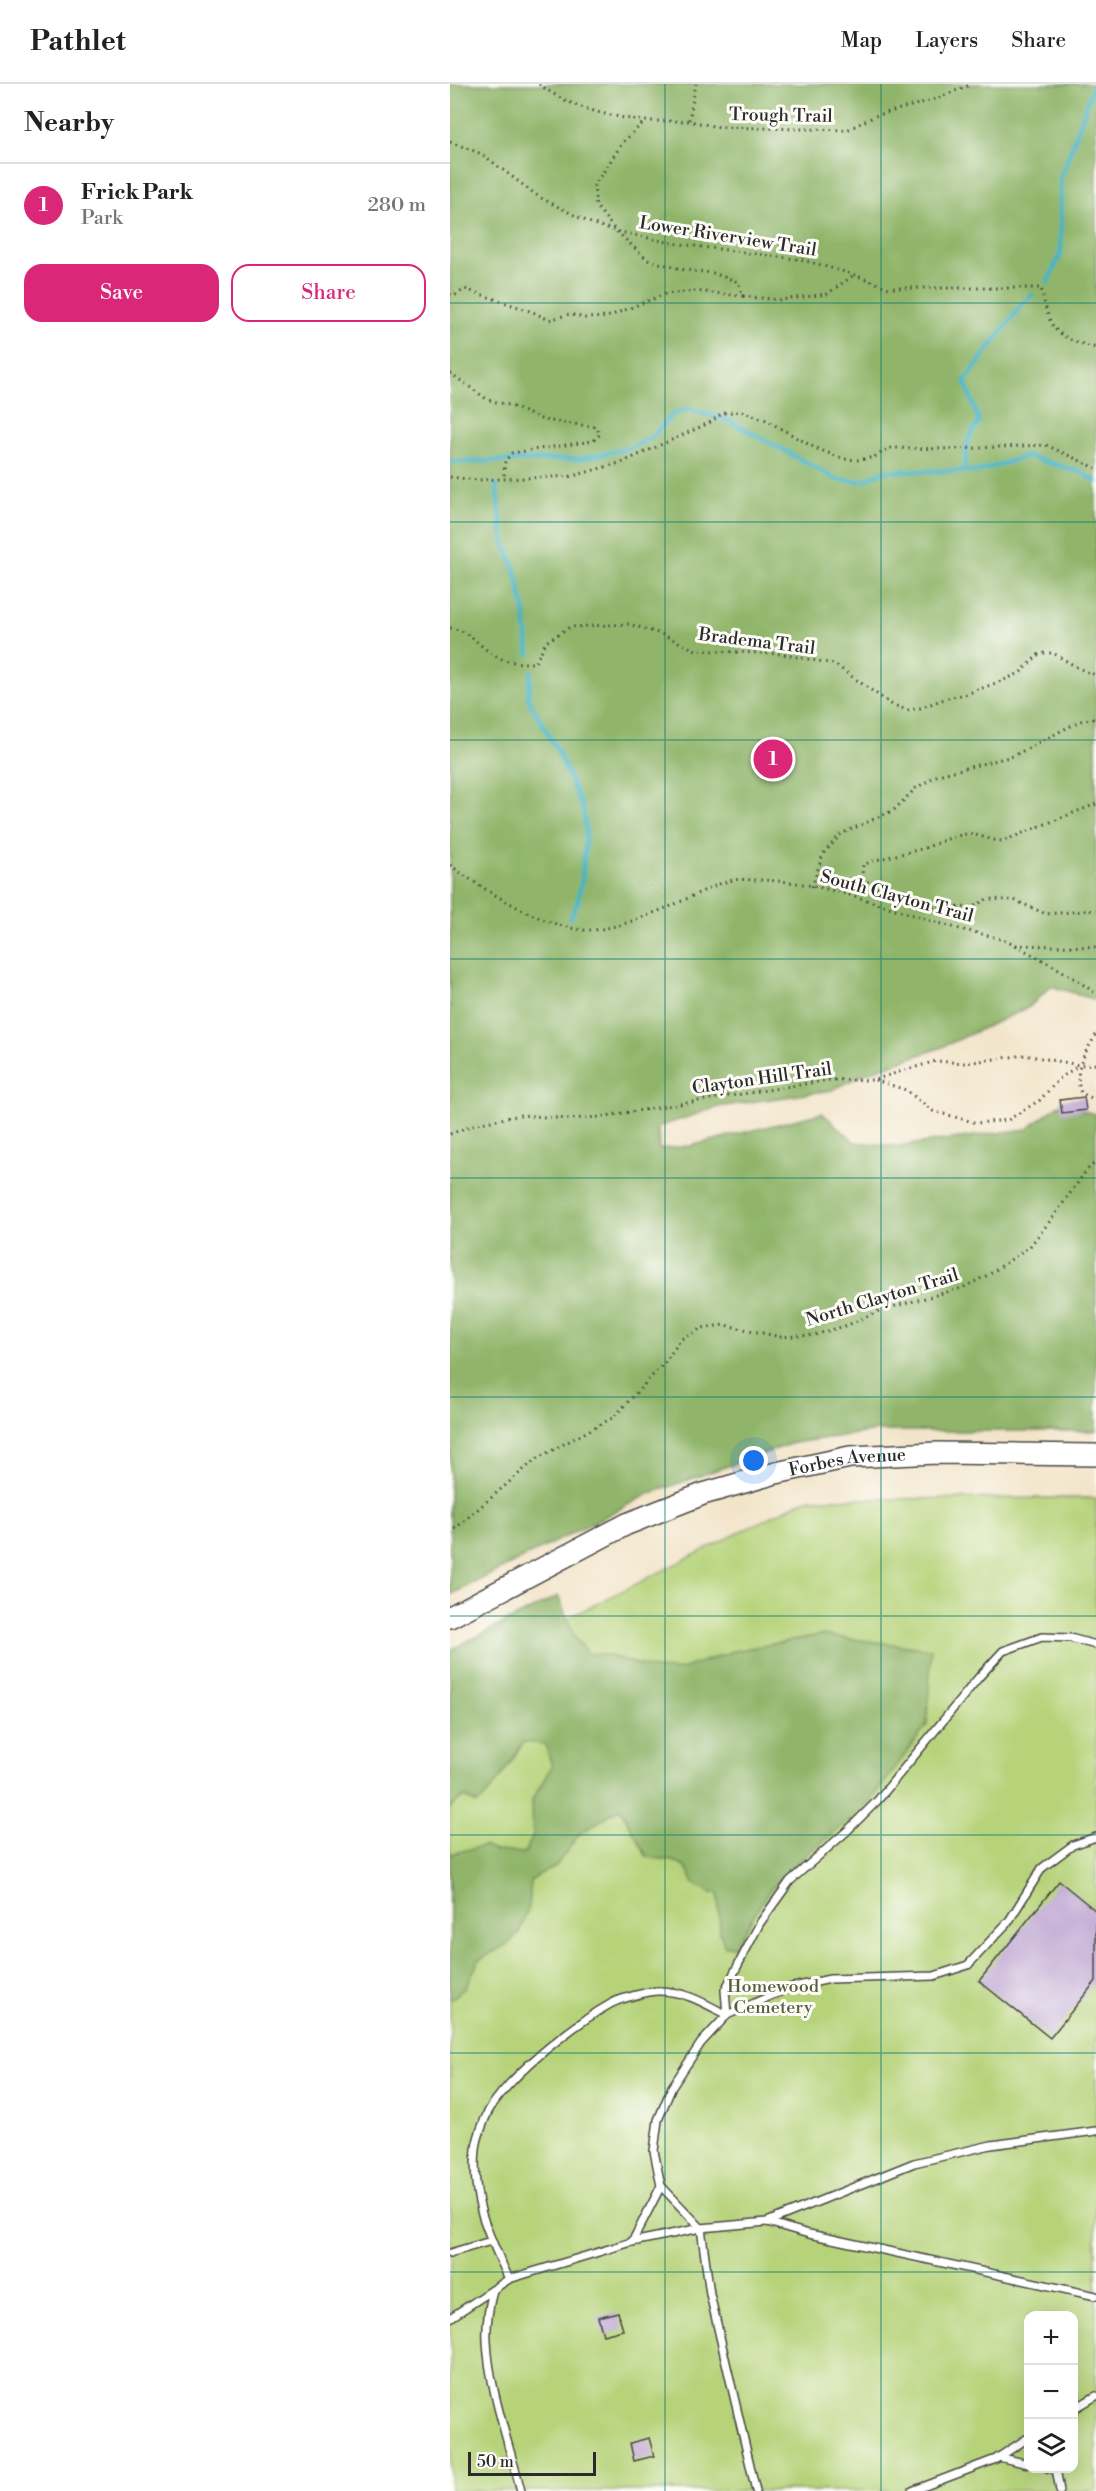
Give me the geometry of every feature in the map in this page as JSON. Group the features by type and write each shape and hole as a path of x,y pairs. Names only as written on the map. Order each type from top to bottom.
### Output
{"main road":[{"name":"Forbes Avenue","path":"450,1617 627,1524 704,1494 776,1473 850,1457 938,1454 1096,1455"}],"lane":[{"path":"727,2016 725,1990 760,1923 790,1881 847,1831 878,1800 1003,1651 1042,1637 1070,1638 1096,1645"},
{"path":"756,2491 710,2294 701,2228 661,2186 654,2151 658,2121 672,2087 701,2043 727,2016 789,1988 830,1979 934,1976 968,1965 1008,1921 1042,1868 1073,1845 1096,1837"},
{"path":"509,2279 482,2220 476,2184 476,2147 489,2111 519,2073 564,2036 614,2002 659,1990 696,1998 727,2016"},
{"path":"450,2318 509,2279 632,2242 701,2228 767,2222 914,2163 991,2145 1096,2131"},
{"path":"632,2242 661,2186"},
{"path":"767,2222 810,2234 1096,2296"},
{"path":"450,2253 492,2241"},
{"path":"493,2290 488,2313 489,2367 521,2491"},
{"path":"1078,2407 1096,2396"},
{"path":"912,2491 999,2457 1024,2441"},
{"path":"999,2457 1024,2463"},
{"path":"1057,2473 1060,2491"}],"path":[{"path":"539,84 554,95 603,115 645,121"},
{"path":"689,121 696,84"},
{"name":"Trough Trail","path":"645,121 689,121 719,127 847,130 875,116 936,99 972,84"},
{"path":"645,121 623,142 594,186 596,206 616,231 648,260 685,270 713,273 738,282 742,296"},
{"name":"Lower Riverview Trail","path":"450,142 482,154 539,197 588,222 616,231 683,245 803,260 855,275 889,288 1041,288 1049,321 1060,334 1096,348"},
{"path":"450,294 454,296 465,289 533,312 549,320 570,314 584,318 607,317 665,294 694,291 781,300 827,294 855,275"},
{"path":"450,373 488,400 509,405 543,420 596,427 600,434 593,441 512,453 505,461 504,478"},
{"path":"450,477 478,480 573,476 623,462 709,423 723,413 741,411 766,420 815,448 844,459 874,457 890,448 955,449 1046,445 1096,468"},
{"name":"Bradema Trail","path":"450,628 463,630 493,655 511,662 536,663 546,642 570,627 629,624 661,634 696,650 781,654 834,664 891,704 907,710 969,693 1004,680 1020,673 1038,655 1045,653 1053,653 1080,669 1096,675"},
{"path":"812,887 824,854 841,834 894,810 916,788 938,775 1013,756 1080,721 1096,718"},
{"path":"1096,804 1003,841 990,841 969,833 919,850 894,854 863,865 862,876 871,885 926,908 973,907 987,899 1014,900 1046,914 1096,910"},
{"name":"South Clayton Trail","path":"450,865 494,894 563,928 587,930 605,928 663,909 733,880 774,880 812,887 858,897 951,927 984,933 1014,945 1065,973 1096,994"},
{"path":"923,918 926,908"},
{"path":"1014,945 1096,947"},
{"path":"1096,1035 1079,1065 1077,1082 1081,1093 1096,1100"},
{"name":"Clayton Hill Trail","path":"450,1134 476,1124 521,1115 569,1119 599,1117 829,1080 873,1080 936,1061 965,1063 1025,1055 1079,1065 1096,1064"},
{"path":"873,1080 906,1090 933,1110 977,1123 1008,1120 1040,1100 1059,1079 1079,1065"},
{"name":"North Clayton Trail","path":"450,1533 536,1459 614,1417 665,1362 681,1339 702,1328 725,1325 781,1337 814,1335 848,1325 881,1310 962,1288 990,1274 1030,1245 1086,1171 1096,1162"}],"green space":[{"path":"450,84 1096,84 1096,1000 1051,986 1029,1007 940,1048 868,1072 832,1090 718,1107 658,1127 659,1149 690,1146 822,1113 855,1142 899,1146 1027,1129 1059,1105 1096,1114 1096,1431 877,1431 793,1443 651,1493 450,1595"},
{"name":"Homewood Cemetery","path":"1096,1498 1096,2491 450,2491 450,1677 806,1499"},
{"path":"558,1596 574,1635 587,1653 606,1655 655,1669 678,1670 734,1651 820,1635 931,1649 927,1725 869,1803 809,1852 768,1892 735,1946 725,1946 720,1932 718,1893 711,1893 693,1883 682,1864 647,1857 620,1808 579,1834 556,1866 531,1880 529,1906 519,1932 509,1943 479,1960 466,1987 450,2000 450,1854 483,1846 495,1851 525,1853 533,1835 532,1800 552,1766 545,1744 524,1742 484,1798 477,1804 464,1797 450,1808 450,1650"}],"building":[{"path":"1084,1097 1086,1110 1062,1113 1060,1100"},
{"path":"1059,1881 1096,1911 1096,1981 1050,2038 979,1981"},
{"path":"618,2312 623,2330 603,2335 598,2317"},
{"path":"649,2438 654,2456 634,2461 630,2443"}],"waterway":[{"path":"1048,282 1061,253 1060,180 1094,84"},
{"path":"964,470 968,440 979,421 965,381 1022,304 1032,295"},
{"path":"450,462 580,459 630,448 652,437 672,415 687,409 728,420 838,480 864,481 884,471 979,471 1027,456 1083,473 1096,482"},
{"path":"496,485 504,542 515,569 524,608 529,654"},
{"path":"531,672 528,698 558,752 583,810 586,832 582,879 577,904 570,918"}],"place":[{"name":"Frick Park","path":"773,759"}]}
